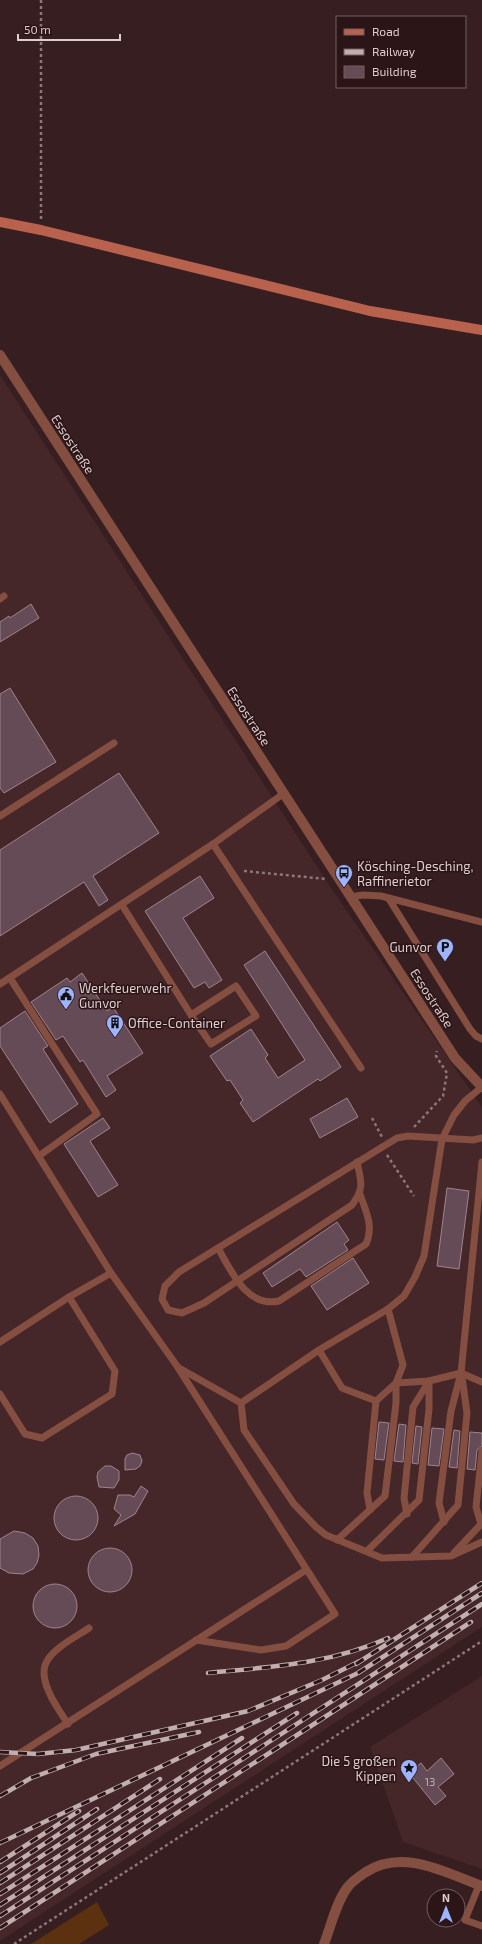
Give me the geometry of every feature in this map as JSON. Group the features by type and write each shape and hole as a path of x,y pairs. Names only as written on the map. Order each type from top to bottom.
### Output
{"street":[{"path":"0,222 41,230 354,307 482,330"},
{"name":"Essostraße","path":"0,355 455,1058 482,1087"},
{"path":"324,1944 347,1888 373,1867 390,1862 409,1861 425,1865 480,1885"}],"lane":[{"path":"0,816 114,743"},
{"path":"0,984 214,844 283,794"},
{"path":"214,844 361,1068"},
{"path":"350,897 363,895 390,899 482,922"},
{"path":"390,899 470,1029 476,1036 482,1039"},
{"path":"122,905 190,1015 211,1044 256,1016 236,986 190,1015"},
{"path":"10,978 97,1114 39,1156"},
{"path":"241,1403 319,1350 388,1309 404,1296 415,1277 424,1256 442,1139 454,1115 465,1101 482,1087"},
{"path":"0,1094 111,1273 177,1366 334,1614 286,1646 261,1650 196,1640"},
{"path":"360,1194 352,1205 204,1303 182,1313 168,1310 162,1299 165,1286 179,1272 396,1138 408,1136 473,1140 482,1138"},
{"path":"218,1248 236,1281 257,1299 269,1303 279,1301 366,1244 370,1235 370,1224 360,1194 357,1162"},
{"path":"444,1522 439,1503 451,1411 461,1373 482,1162"},
{"path":"0,1342 69,1297 111,1273"},
{"path":"0,1394 25,1434 42,1438 112,1394 115,1371 69,1297"},
{"path":"337,1540 385,1496 396,1404 396,1383 404,1365 388,1309"},
{"path":"319,1350 342,1388 376,1401"},
{"path":"177,1366 241,1403"},
{"path":"412,1557 458,1505 467,1413 461,1373"},
{"path":"370,1510 367,1494 376,1401 396,1383 429,1381 461,1373 482,1382"},
{"path":"407,1514 404,1498 413,1407 429,1381"},
{"path":"367,1551 407,1514 419,1500 429,1409 429,1381"},
{"path":"241,1403 244,1430 294,1504 316,1527 326,1535 382,1558 451,1556 482,1542"},
{"path":"451,1556 482,1523 476,1507 482,1451"},
{"path":"0,1766 68,1724 306,1570"},
{"path":"68,1724 50,1696 44,1666 54,1653 89,1628"},
{"path":"480,1885 465,1920 482,1926"}],"path":[{"path":"41,0 41,230"},
{"path":"231,870 340,881"},
{"path":"408,1136 443,1096 447,1073 436,1056 441,1036"},
{"path":"372,1118 385,1146 387,1156 414,1196"},
{"path":"14,1944 482,1641"}],"shaded area":[{"path":"0,375 329,885 482,1107 482,1627 0,1941"},
{"path":"482,1676 482,1869 403,1842 370,1747"},
{"path":"97,1902 109,1925 79,1944 31,1944"}],"building":[{"path":"31,604 39,618 0,642 0,622 9,616 10,618"},
{"path":"10,688 56,762 4,793 0,788 0,694"},
{"path":"119,773 159,833 93,876 108,900 99,906 84,882 0,936 0,850"},
{"path":"200,876 214,898 183,918 222,980 209,988 205,982 194,988 145,911"},
{"path":"265,951 341,1067 320,1081 318,1079 253,1122 240,1103 243,1100 230,1080 227,1081 210,1056 251,1029 268,1055 265,1058 278,1078 305,1060 244,965"},
{"path":"82,973 107,1011 113,1007 143,1053 107,1076 116,1090 106,1097 83,1060 80,1062 63,1036 56,1040 31,1002 67,978 70,982"},
{"path":"25,1011 48,1046 43,1049 78,1104 50,1123 0,1046 0,1028"},
{"path":"347,1098 358,1117 320,1138 310,1119"},
{"path":"103,1118 110,1128 90,1141 118,1185 98,1197 64,1144"},
{"path":"447,1188 469,1191 459,1269 437,1266"},
{"path":"337,1222 349,1240 344,1244 348,1250 306,1277 300,1269 272,1287 263,1273"},
{"path":"353,1258 369,1283 327,1310 311,1286"},
{"path":"379,1422 389,1423 384,1460 375,1459"},
{"path":"399,1424 406,1425 403,1462 394,1461"},
{"path":"416,1426 422,1427 418,1464 412,1463"},
{"path":"432,1428 444,1429 439,1466 428,1465"},
{"path":"454,1430 460,1431 457,1468 449,1467"},
{"path":"470,1432 482,1433 482,1446 477,1450 475,1470 467,1469"},
{"path":"132,1453 140,1455 142,1461 140,1466 136,1469 125,1470 125,1459 127,1455"},
{"path":"105,1466 111,1466 119,1471 119,1480 114,1488 99,1487 97,1477 98,1472"},
{"path":"141,1486 148,1491 135,1514 114,1526 121,1515 114,1509 118,1495 130,1495 134,1497"},
{"path":"76,1496 88,1500 94,1506 98,1518 94,1530 88,1536 76,1540 64,1536 58,1530 54,1518 58,1506 64,1500"},
{"path":"14,1531 25,1533 33,1538 38,1546 39,1555 37,1563 33,1569 23,1574 9,1573 0,1568 0,1539"},
{"path":"110,1548 122,1552 128,1558 132,1570 128,1582 122,1588 110,1592 98,1588 92,1582 88,1570 92,1558 98,1552"},
{"path":"55,1584 67,1588 73,1594 77,1606 73,1618 67,1624 55,1628 43,1624 37,1618 33,1606 37,1594 43,1588"},
{"path":"441,1758 454,1774 438,1787 446,1796 435,1805 409,1773 421,1763 427,1771"}],"railway":[{"path":"356,1664 482,1583"},
{"path":"0,1843 358,1673 482,1593"},
{"path":"0,1916 482,1604"},
{"path":"0,1928 471,1622"},
{"path":"208,1673 277,1666 322,1659 345,1654 388,1638"},
{"path":"0,1752 38,1754 76,1750 248,1711 322,1680 360,1661"},
{"path":"0,1905 297,1713"},
{"path":"0,1796 31,1778 96,1754 199,1732"},
{"path":"0,1894 242,1738"},
{"path":"0,1883 160,1779"},
{"path":"0,1873 97,1809"},
{"path":"0,1862 79,1811"}],"place":[{"name":"Kösching-Desching, Raffinerietor","path":"344,888"},
{"name":"Gunvor","path":"445,962"},
{"name":"Werkfeuerwehr Gunvor","path":"66,1010"},
{"name":"Office-Container","path":"115,1038"},
{"name":"Die 5 großen Kippen","path":"409,1783"}]}
